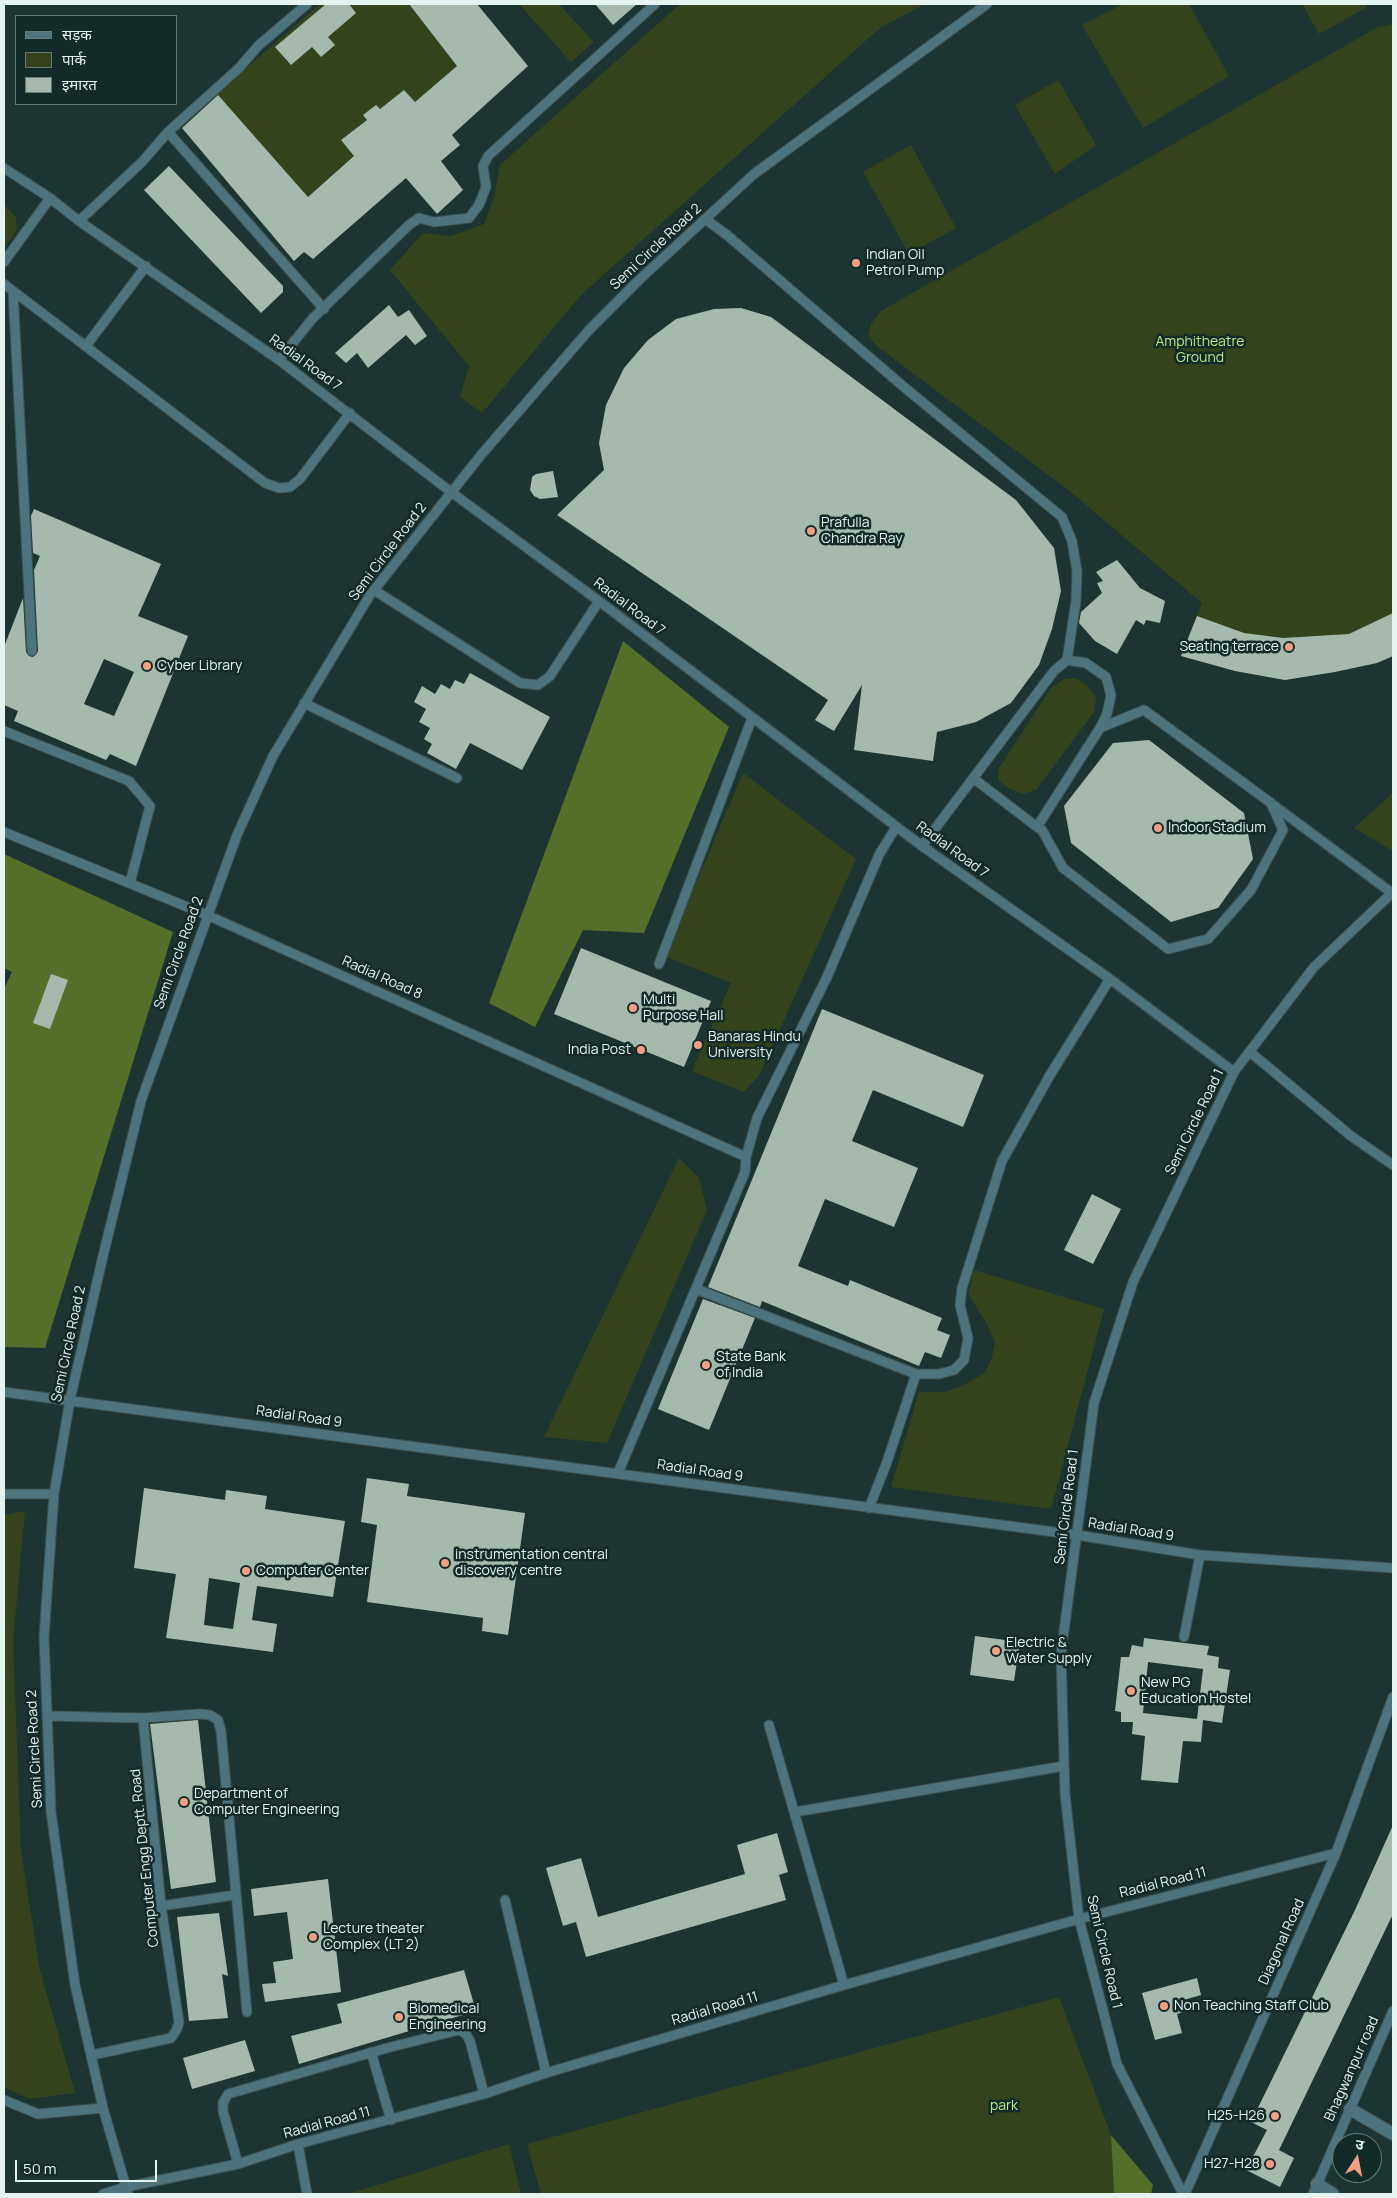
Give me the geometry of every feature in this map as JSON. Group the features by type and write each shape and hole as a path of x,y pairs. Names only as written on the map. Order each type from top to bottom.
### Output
{"street":[{"path":"1350,2109 1393,2134"},
{"path":"1315,2189 1333,2194"}],"lane":[{"path":"79,221 142,162 168,132 238,68 258,46 308,4"},
{"path":"279,360 324,309 409,225 419,218 434,222 469,218 479,205 486,188 483,166 488,156 655,4"},
{"name":"Semi Circle Road 2","path":"127,2191 103,2108 75,1985 51,1812 44,1637 54,1494 70,1400 102,1256 141,1101 237,835 273,756 374,590 480,454 589,330 639,280 754,174 987,4"},
{"path":"168,132 324,309"},
{"name":"Radial Road 7","path":"4,168 50,198 79,221 279,360 896,828 1110,979 1234,1072"},
{"path":"4,262 50,198"},
{"path":"705,219 727,235 904,387 1062,517 1072,541 1077,571 1076,601 1067,660 1054,671 922,846"},
{"path":"86,346 146,266"},
{"path":"4,284 265,483 279,488 290,487 300,479 350,413"},
{"path":"13,291 32,651"},
{"path":"374,590 520,684 538,685 550,676 599,601"},
{"path":"1037,826 1108,714 1111,695 1106,677 1086,663 1067,660"},
{"path":"304,703 457,778"},
{"path":"1100,728 1144,710 1392,893"},
{"path":"659,964 752,718"},
{"path":"4,731 129,781 150,806 130,883"},
{"path":"973,778 1042,830 1063,868 1168,949 1208,939 1251,890 1283,830 1271,803"},
{"path":"618,1473 745,1172 746,1157 757,1118 827,977 879,855 896,828"},
{"name":"Radial Road 8","path":"4,832 207,915 746,1157"},
{"name":"Semi Circle Road 1","path":"1184,2194 1117,2064 1079,1919 1065,1794 1061,1654 1094,1403 1133,1282 1234,1072 1314,967 1392,893"},
{"path":"696,1289 916,1374 939,1374 954,1370 964,1360 968,1338 960,1305 962,1288 1002,1161 1050,1075 1110,979"},
{"path":"1250,1052 1351,1136 1393,1165"},
{"path":"869,1508 887,1462 916,1374"},
{"name":"Radial Road 9","path":"4,1392 1077,1535 1200,1555 1393,1568"},
{"path":"4,1494 54,1494"},
{"path":"1184,1638 1200,1555"},
{"name":"Diagonal Road","path":"1184,2194 1336,1853 1393,1697"},
{"path":"47,1716 143,1718 210,1714 218,1720 221,1731 247,2012"},
{"name":"Computer Engg Deptt. Road","path":"92,2055 171,2038 179,2022 161,1906 143,1718"},
{"path":"769,1725 844,1985"},
{"path":"795,1812 1064,1766"},
{"name":"Radial Road 11","path":"103,2194 127,2191 238,2164 298,2144 484,2094 546,2073 844,1985 1079,1919 1336,1853"},
{"path":"161,1906 235,1894"},
{"path":"505,1900 546,2073"},
{"name":"Bhagwanpur road","path":"1315,2189 1393,2010"},
{"path":"238,2164 223,2111 223,2103 228,2094 371,2052 459,2030 466,2034 470,2041 484,2094"},
{"path":"371,2052 390,2120"},
{"path":"4,2100 38,2114 103,2108"},
{"path":"298,2144 307,2194"}],"green space":[{"path":"320,4 409,4 457,66 415,102 404,90 341,140 354,156 308,197 217,94"},
{"path":"519,4 559,4 594,42 571,62"},
{"path":"680,4 925,4 880,28 582,294 482,413 460,397 469,366 390,270 423,233 451,236 484,224 494,197 500,165"},
{"path":"1123,4 1189,4 1229,76 1143,128 1082,25"},
{"path":"1302,4 1364,4 1366,8 1319,34"},
{"name":"Amphitheatre Ground","path":"1393,24 1393,656 1377,663 1285,680 1235,671 1181,656 1202,603 1067,489 877,346 868,336 871,324 881,311 1378,27"},
{"path":"1058,80 1096,145 1055,174 1015,105"},
{"path":"911,145 956,228 909,254 863,172"},
{"path":"4,204 16,218 17,228 12,238 4,246"},
{"path":"623,641 729,727 644,933 583,930 535,1027 489,1003"},
{"path":"1076,678 1089,687 1096,697 1094,712 1036,790 1023,794 1008,788 998,780 999,768 1051,688 1064,679"},
{"path":"743,773 856,859 759,1076 743,1092 692,1071 731,983 665,956"},
{"path":"1393,793 1393,851 1354,828"},
{"path":"4,854 173,932 45,1348 4,1347 4,989 12,972 4,968"},
{"path":"679,1158 699,1178 707,1210 607,1443 544,1437"},
{"path":"974,1270 1104,1309 1051,1509 891,1487 919,1392 944,1392 962,1386 985,1373 992,1357 995,1343 987,1324 968,1294"},
{"path":"25,1511 13,1641 21,1851 40,1970 75,2093 30,2099 4,2087 4,1515"},
{"name":"park","path":"1059,1997 1111,2135 1114,2194 541,2194 527,2144"},
{"path":"1111,2135 1153,2185 1151,2194 1114,2194"},
{"path":"509,2144 521,2194 348,2194"}],"building":[{"path":"326,4 349,4 356,13 328,37 335,45 321,57 312,47 291,65 275,47"},
{"path":"409,4 477,4 528,66 452,135 460,145 441,161 463,190 437,214 406,178 313,259 304,252 294,261 182,128 218,95 308,197 354,156 341,140 367,120 363,115 376,105 380,109 404,90 415,102 457,66"},
{"path":"595,4 637,4 613,25"},
{"path":"169,166 283,286 283,292 261,313 144,190"},
{"path":"389,305 398,317 409,310 427,336 415,345 406,335 368,368 357,353 346,363 335,353"},
{"name":"Prafulla Chandra Ray","path":"741,308 771,317 1016,500 1054,548 1061,591 1052,629 1039,665 1011,703 976,722 937,732 933,761 854,750 862,685 834,731 815,720 828,700 557,515 604,470 599,443 606,405 624,368 648,340 676,319 714,309"},
{"path":"553,471 558,497 540,499 534,496 530,490 532,477 536,474"},
{"name":"Cyber Library","path":"34,509 161,564 138,616 188,636 136,766 110,754 106,760 14,721 18,711 4,705 4,647 23,598 26,652 29,656 33,657 38,651 34,570 40,556 33,553 31,516","holes":["104,659 134,672 114,716 84,704"]},
{"path":"1117,560 1140,588 1165,601 1160,623 1146,620 1144,625 1136,620 1117,654 1095,641 1079,623 1081,612 1102,593 1097,583 1103,581 1096,572"},
{"name":"Seating terrace","path":"1393,613 1393,656 1377,663 1335,672 1285,680 1235,671 1181,656 1197,616 1244,633 1283,638 1349,634"},
{"path":"470,673 550,717 522,770 470,743 456,769 427,753 432,744 424,739 430,728 419,722 426,709 414,702 422,686 435,694 441,684 450,689 455,680 464,684"},
{"name":"Indoor Stadium","path":"1149,740 1244,813 1253,859 1218,908 1171,922 1071,843 1064,806 1113,743"},
{"name":"Multi Purpose Hall","path":"581,948 711,1001 684,1067 554,1014"},
{"path":"51,974 68,980 50,1029 33,1023"},
{"path":"822,1009 984,1075 963,1127 873,1090 852,1141 918,1168 894,1227 825,1199 798,1266 848,1286 850,1280 942,1318 937,1330 950,1335 941,1358 925,1352 919,1366 762,1301 760,1307 708,1287"},
{"path":"1092,1194 1121,1209 1093,1264 1064,1250"},
{"name":"State Bank of India","path":"703,1299 755,1318 709,1430 658,1409"},
{"name":"instrumentation central discovery centre","path":"367,1478 409,1484 407,1496 525,1513 508,1635 482,1631 483,1618 367,1602 377,1525 361,1522"},
{"name":"Computer Center","path":"144,1488 225,1500 226,1490 267,1496 265,1509 345,1521 333,1597 257,1586 252,1620 277,1624 273,1652 166,1638 176,1574 134,1568","holes":["209,1578 240,1583 233,1629 204,1625"]},
{"name":"Electric & Water Supply","path":"975,1636 1020,1642 1014,1681 970,1675"},
{"name":"New PG Education Hostel","path":"1144,1638 1209,1646 1207,1655 1219,1657 1218,1668 1230,1670 1222,1723 1203,1720 1201,1742 1183,1741 1178,1783 1141,1780 1145,1736 1132,1734 1133,1722 1121,1722 1121,1712 1115,1711 1121,1657 1129,1657 1132,1645 1143,1647","holes":["1148,1662 1203,1669 1197,1719 1143,1713"]},
{"name":"Department of Computer Engineering","path":"198,1720 216,1882 171,1889 150,1724"},
{"path":"1393,1825 1393,1914 1279,2150 1294,2158 1280,2187 1246,2170 1267,2130 1251,2122 1355,1910"},
{"path":"777,1833 788,1872 779,1875 786,1900 586,1957 576,1922 563,1926 546,1868 581,1858 598,1917 745,1874 737,1845"},
{"name":"Lecture theater Complex (LT 2)","path":"328,1879 341,1992 265,2002 262,1984 276,1983 273,1962 293,1959 287,1912 254,1916 251,1889"},
{"path":"219,1913 228,1976 222,1974 228,2018 189,2021 177,1917"},
{"name":"Biomedical Engineering","path":"464,1970 476,2011 299,2064 291,2036 342,2023 337,2004"},
{"name":"Non Teaching Staff Club","path":"1197,1978 1201,1995 1180,2001 1183,2012 1177,2014 1182,2033 1155,2040 1142,1993"},
{"path":"245,2040 255,2071 192,2089 183,2058"}],"place":[{"name":"Indian Oil Petrol Pump","path":"856,263"},
{"name":"Prafulla Chandra Ray","path":"811,531"},
{"name":"Seating terrace","path":"1289,647"},
{"name":"Cyber Library","path":"147,666"},
{"name":"Indoor Stadium","path":"1158,828"},
{"name":"Multi Purpose Hall","path":"633,1008"},
{"name":"Banaras Hindu University","path":"698,1045"},
{"name":"India Post","path":"641,1050"},
{"name":"State Bank of India","path":"706,1365"},
{"name":"instrumentation central discovery centre","path":"445,1563"},
{"name":"Computer Center","path":"246,1571"},
{"name":"Electric & Water Supply","path":"996,1651"},
{"name":"New PG Education Hostel","path":"1131,1691"},
{"name":"Department of Computer Engineering","path":"184,1802"},
{"name":"Lecture theater Complex (LT 2)","path":"313,1937"},
{"name":"Non Teaching Staff Club","path":"1164,2006"},
{"name":"Biomedical Engineering","path":"399,2017"},
{"name":"H25-H26","path":"1275,2116"},
{"name":"H27-H28","path":"1270,2164"}]}
